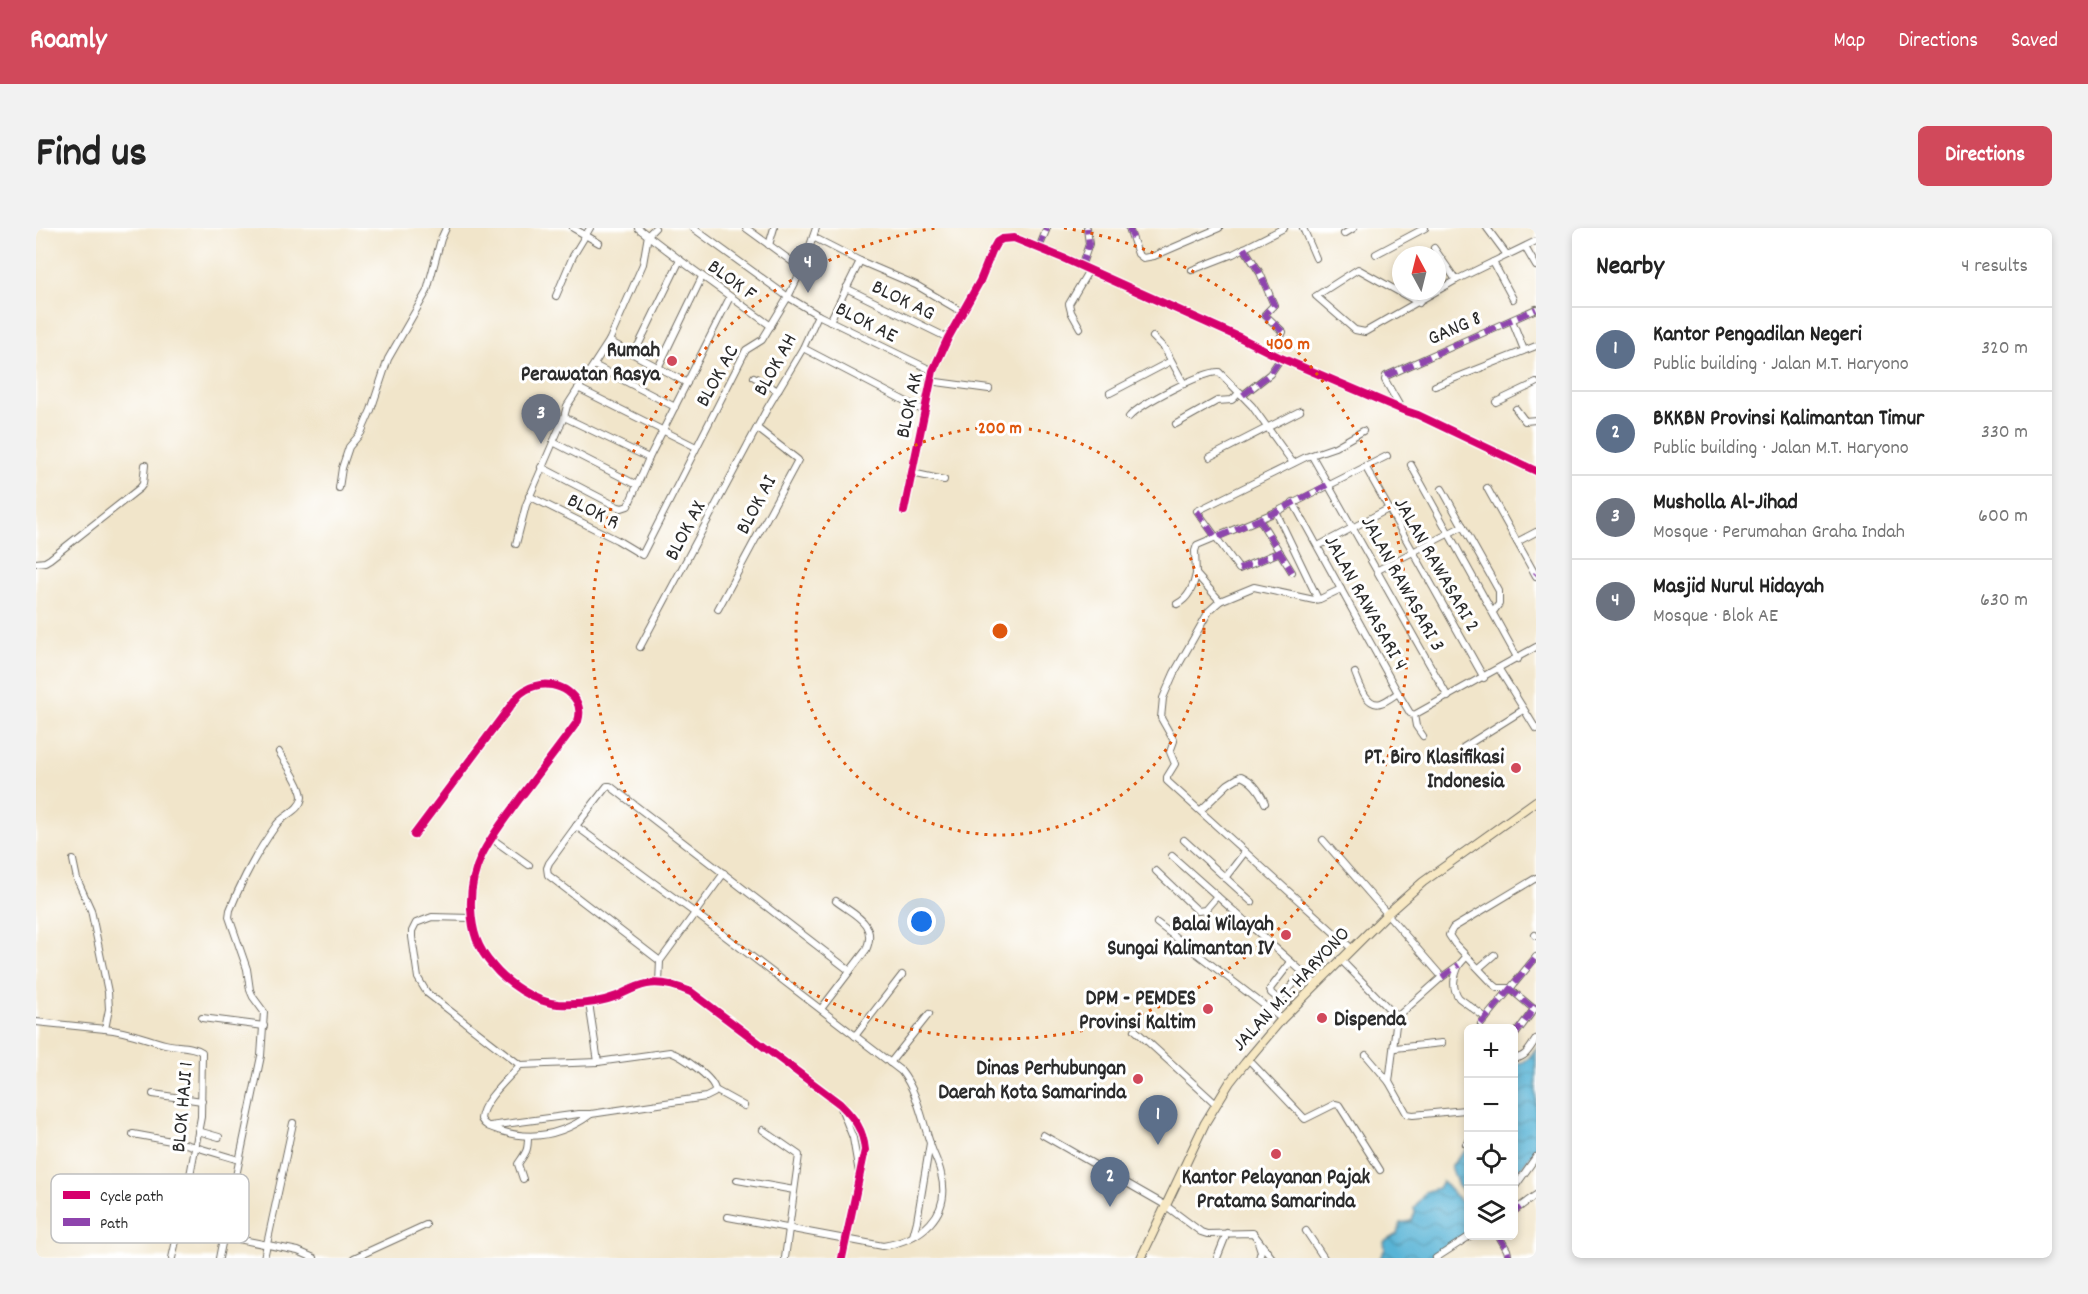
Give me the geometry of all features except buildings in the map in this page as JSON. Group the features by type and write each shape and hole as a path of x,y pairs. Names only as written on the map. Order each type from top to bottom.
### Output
{"main road":[{"name":"JALAN M.T. HARYONO","path":"1141,1258 1204,1123 1234,1075 1315,983 1386,914 1424,882 1536,801"}],"street":[{"path":"339,488 342,468 349,447 361,433 388,359 427,291 446,228"},
{"path":"573,228 599,243"},
{"path":"556,296 568,264 590,228"},
{"name":"BLOK F","path":"638,228 771,326"},
{"path":"516,544 529,496 567,406 609,341 643,264 648,235 655,228"},
{"name":"BLOK AE","path":"693,228 788,297 818,315 933,371"},
{"path":"746,228 801,269"},
{"path":"769,245 774,228"},
{"name":"BLOK AC","path":"642,555 746,350 762,340 788,297 816,228"},
{"path":"1047,228 1039,248 1273,354 1418,415 1536,471"},
{"path":"1081,267 1089,244 1087,228"},
{"path":"1129,228 1138,254 1143,258 1154,256 1219,228"},
{"path":"1192,270 1284,228"},
{"path":"1303,228 1316,258"},
{"path":"1344,234 1354,228"},
{"path":"1376,254 1425,228"},
{"path":"1487,228 1507,255"},
{"path":"813,237 860,261 916,285 962,312"},
{"name":"BLOK AK","path":"904,511 929,381 948,338 980,281 997,242 1014,238 1039,248"},
{"path":"1419,303 1358,269 1316,296 1359,332 1365,332 1419,303 1456,280 1536,241"},
{"path":"1525,247 1536,266"},
{"path":"1244,248 1260,273 1274,305 1265,315 1283,332 1273,354"},
{"path":"634,354 680,260"},
{"path":"830,321 860,261"},
{"path":"1493,262 1513,299"},
{"path":"1446,265 1456,280"},
{"path":"1080,327 1069,304 1089,270"},
{"path":"659,366 702,277"},
{"name":"BLOK AG","path":"846,288 948,338"},
{"path":"541,467 618,507 628,506 649,458 730,297"},
{"name":"GANG 8","path":"1403,410 1385,380 1386,376 1536,309"},
{"name":"BLOK AH","path":"757,428 803,348 818,315"},
{"path":"1512,320 1524,350"},
{"path":"1153,337 1165,349 1184,384"},
{"path":"609,341 687,383"},
{"path":"1435,386 1536,346"},
{"path":"803,348 924,411"},
{"path":"1176,424 1217,401 1232,400 1270,374 1281,357"},
{"path":"1110,393 1171,361"},
{"path":"594,365 675,407"},
{"path":"1129,417 1138,408 1184,384 1219,372 1269,428 1293,464"},
{"path":"754,377 778,391"},
{"path":"929,381 988,389"},
{"path":"1496,402 1536,383"},
{"path":"578,388 696,447"},
{"path":"1516,409 1526,421 1536,420"},
{"path":"1210,457 1300,411"},
{"path":"564,417 649,458"},
{"name":"BLOK AI","path":"718,609 798,460 757,428"},
{"name":"BLOK AX","path":"640,647 757,428"},
{"path":"1280,552 1240,569 1197,511 1293,464 1335,447 1363,431"},
{"path":"553,442 637,485"},
{"name":"JALAN RAWASARI 3","path":"1312,456 1448,697"},
{"path":"1177,604 1192,588 1196,574 1195,547 1276,512 1387,456"},
{"path":"36,563 50,560 140,488 143,484 145,465"},
{"path":"1411,465 1518,659"},
{"name":"JALAN RAWASARI 2","path":"1365,466 1484,678"},
{"path":"912,473 944,480"},
{"path":"1488,488 1536,575"},
{"path":"1442,489 1499,591 1499,604 1493,612"},
{"name":"BLOK R","path":"529,496 642,555"},
{"name":"JALAN RAWASARI 4","path":"1293,502 1398,693 1410,713 1414,715 1416,726 1423,736"},
{"path":"1318,546 1388,509"},
{"path":"1276,512 1318,599"},
{"path":"1260,519 1293,572"},
{"path":"1378,570 1463,526"},
{"path":"1517,542 1536,532"},
{"path":"1196,574 1220,602"},
{"path":"1341,589 1318,599 1310,599 1257,586 1220,602 1205,616 1174,673 1163,698 1161,718 1173,737 1170,752 1175,764 1166,779 1351,948"},
{"path":"1414,715 1536,648"},
{"path":"1498,669 1536,729"},
{"path":"1355,673 1365,695 1376,703 1381,703 1398,693"},
{"path":"414,835 518,696 525,690 536,685 547,684 560,687 576,698 581,712 578,721 491,838 474,869 470,893 472,929 483,954 501,976 521,991 556,1004 604,1000 647,984 659,983 691,992 840,1104 857,1121 864,1139 865,1150 842,1258"},
{"path":"1464,747 1523,710"},
{"path":"236,1174 261,1056 264,1012 252,997 247,969 229,917 234,899 248,871 276,825 300,802 301,792 279,752"},
{"path":"1201,810 1228,784 1241,776 1251,780 1265,803"},
{"path":"660,961 548,875 549,863 606,787 610,786 850,971"},
{"path":"576,826 695,913 901,1071 910,1085 941,1174 943,1193 942,1203 934,1221 912,1238 884,1245 728,1217"},
{"path":"491,838 529,865"},
{"path":"1184,840 1252,902"},
{"path":"1323,840 1361,881 1386,914 1442,977"},
{"path":"1226,878 1245,852"},
{"path":"1172,856 1315,983"},
{"path":"36,1023 105,1029 109,1009 108,992 91,910 77,879 73,860"},
{"path":"1156,871 1198,911 1205,910 1217,896"},
{"path":"659,983 660,961 724,873"},
{"path":"1518,1031 1535,1008 1509,988 1496,987 1466,957 1449,935 1453,928 1536,878"},
{"path":"821,1009 866,950 870,941 865,922 836,901"},
{"path":"471,918 432,917 416,923 412,937 418,978 421,986 435,1000 520,1065 598,1062 669,1052 679,1056 712,1080 715,1090 744,1106"},
{"path":"1157,923 1282,1020"},
{"path":"1479,968 1494,955"},
{"path":"1396,1017 1466,957"},
{"path":"1459,965 1454,979 1456,994 1483,1021 1536,957"},
{"path":"1340,959 1396,1017 1395,1048 1389,1082"},
{"path":"1291,962 1270,988 1271,993 1277,998 1282,997 1304,974"},
{"path":"855,1036 902,975"},
{"path":"589,1003 598,1062"},
{"path":"890,1063 929,1014"},
{"path":"202,1018 264,1026"},
{"name":"BLOK HAJI 1","path":"105,1029 127,1031 168,1045 201,1051 203,1055 202,1101 190,1174"},
{"path":"1135,1030 1216,1104"},
{"path":"1518,1058 1524,1055 1536,1039"},
{"path":"1395,1048 1442,1043"},
{"path":"1366,1055 1389,1082 1410,1115 1464,1110"},
{"path":"1248,1059 1305,1119 1338,1103 1380,1170"},
{"path":"520,1065 486,1104 481,1119 487,1126 528,1136 554,1134 591,1114"},
{"path":"487,1126 706,1097 715,1090"},
{"path":"153,1094 202,1101"},
{"path":"840,1104 853,1138 860,1180"},
{"path":"264,1258 293,1123"},
{"path":"763,1130 799,1155 785,1258"},
{"path":"198,1131 219,1137"},
{"path":"133,1134 195,1147 239,1160"},
{"path":"1043,1135 1165,1205 1202,1232 1207,1234 1249,1232 1256,1236 1272,1258"},
{"path":"523,1179 518,1164 528,1149 528,1136"},
{"path":"912,1238 930,1143"},
{"path":"1515,1186 1536,1157"},
{"path":"737,1180 794,1190"},
{"path":"1518,1208 1536,1195"},
{"path":"354,1258 426,1225"},
{"path":"1306,1231 1324,1258"},
{"path":"1217,1258 1227,1233"},
{"path":"1256,1236 1261,1251 1259,1258"},
{"path":"1436,1258 1464,1240"},
{"path":"1501,1240 1509,1258"},
{"path":"249,1241 298,1251 314,1258"},
{"name":"BLOK HAJI 1","path":"172,1258 176,1243"},
{"path":"219,1258 222,1243"}],"water":[{"path":"1536,1048 1536,1148 1518,1173 1518,1063 1530,1057"},
{"path":"1464,1152 1464,1192 1458,1186 1451,1166"},
{"path":"1442,1181 1464,1202 1464,1235 1431,1258 1380,1258 1385,1249 1384,1242 1397,1234 1400,1223 1411,1221 1415,1213 1414,1208 1425,1192 1438,1188"}],"marked path":[{"path":"1039,248 1047,228"},
{"path":"1081,267 1089,244 1087,228"},
{"path":"1129,228 1133,238"},
{"path":"1244,248 1260,273 1274,305 1265,315 1283,332 1273,353"},
{"path":"1386,376 1536,309"},
{"path":"1243,395 1270,374 1281,358"},
{"path":"1197,511 1216,538 1276,512 1329,484"},
{"path":"1259,519 1292,572"},
{"path":"1239,569 1280,552"},
{"path":"1481,1024 1536,957"},
{"path":"1442,977 1459,965"},
{"path":"1509,988 1534,1009"},
{"path":"1518,1031 1536,1006"},
{"path":"1501,1240 1509,1258"}],"cycle path":[{"path":"904,511 933,371 948,338 980,281 997,242 1014,238 1063,258 1281,358 1418,415 1536,471"},
{"path":"414,835 520,694 543,684 568,691 578,704 578,721 501,824 485,849 474,876 471,908 474,932 479,946 499,972 522,991 540,1000 558,1004 596,1002 653,983 691,992 840,1104 857,1125 865,1150 842,1258"}],"place":[{"name":"Masjid Nurul Hidayah","path":"808,293"},
{"name":"Rumah Perawatan Rasya","path":"672,361"},
{"name":"Musholla Al-Jihad","path":"541,444"},
{"name":"PT. Biro Klasifikasi Indonesia","path":"1516,768"},
{"name":"Balai Wilayah Sungai Kalimantan IV","path":"1286,935"},
{"name":"DPM - PEMDES Provinsi Kaltim","path":"1208,1009"},
{"name":"Dispenda","path":"1322,1018"},
{"name":"Dinas Perhubungan Daerah Kota Samarinda","path":"1138,1079"},
{"name":"Kantor Pengadilan Negeri","path":"1158,1145"},
{"name":"Kantor Pelayanan Pajak Pratama Samarinda","path":"1276,1154"},
{"name":"BKKBN Provinsi Kalimantan Timur","path":"1110,1207"}]}
